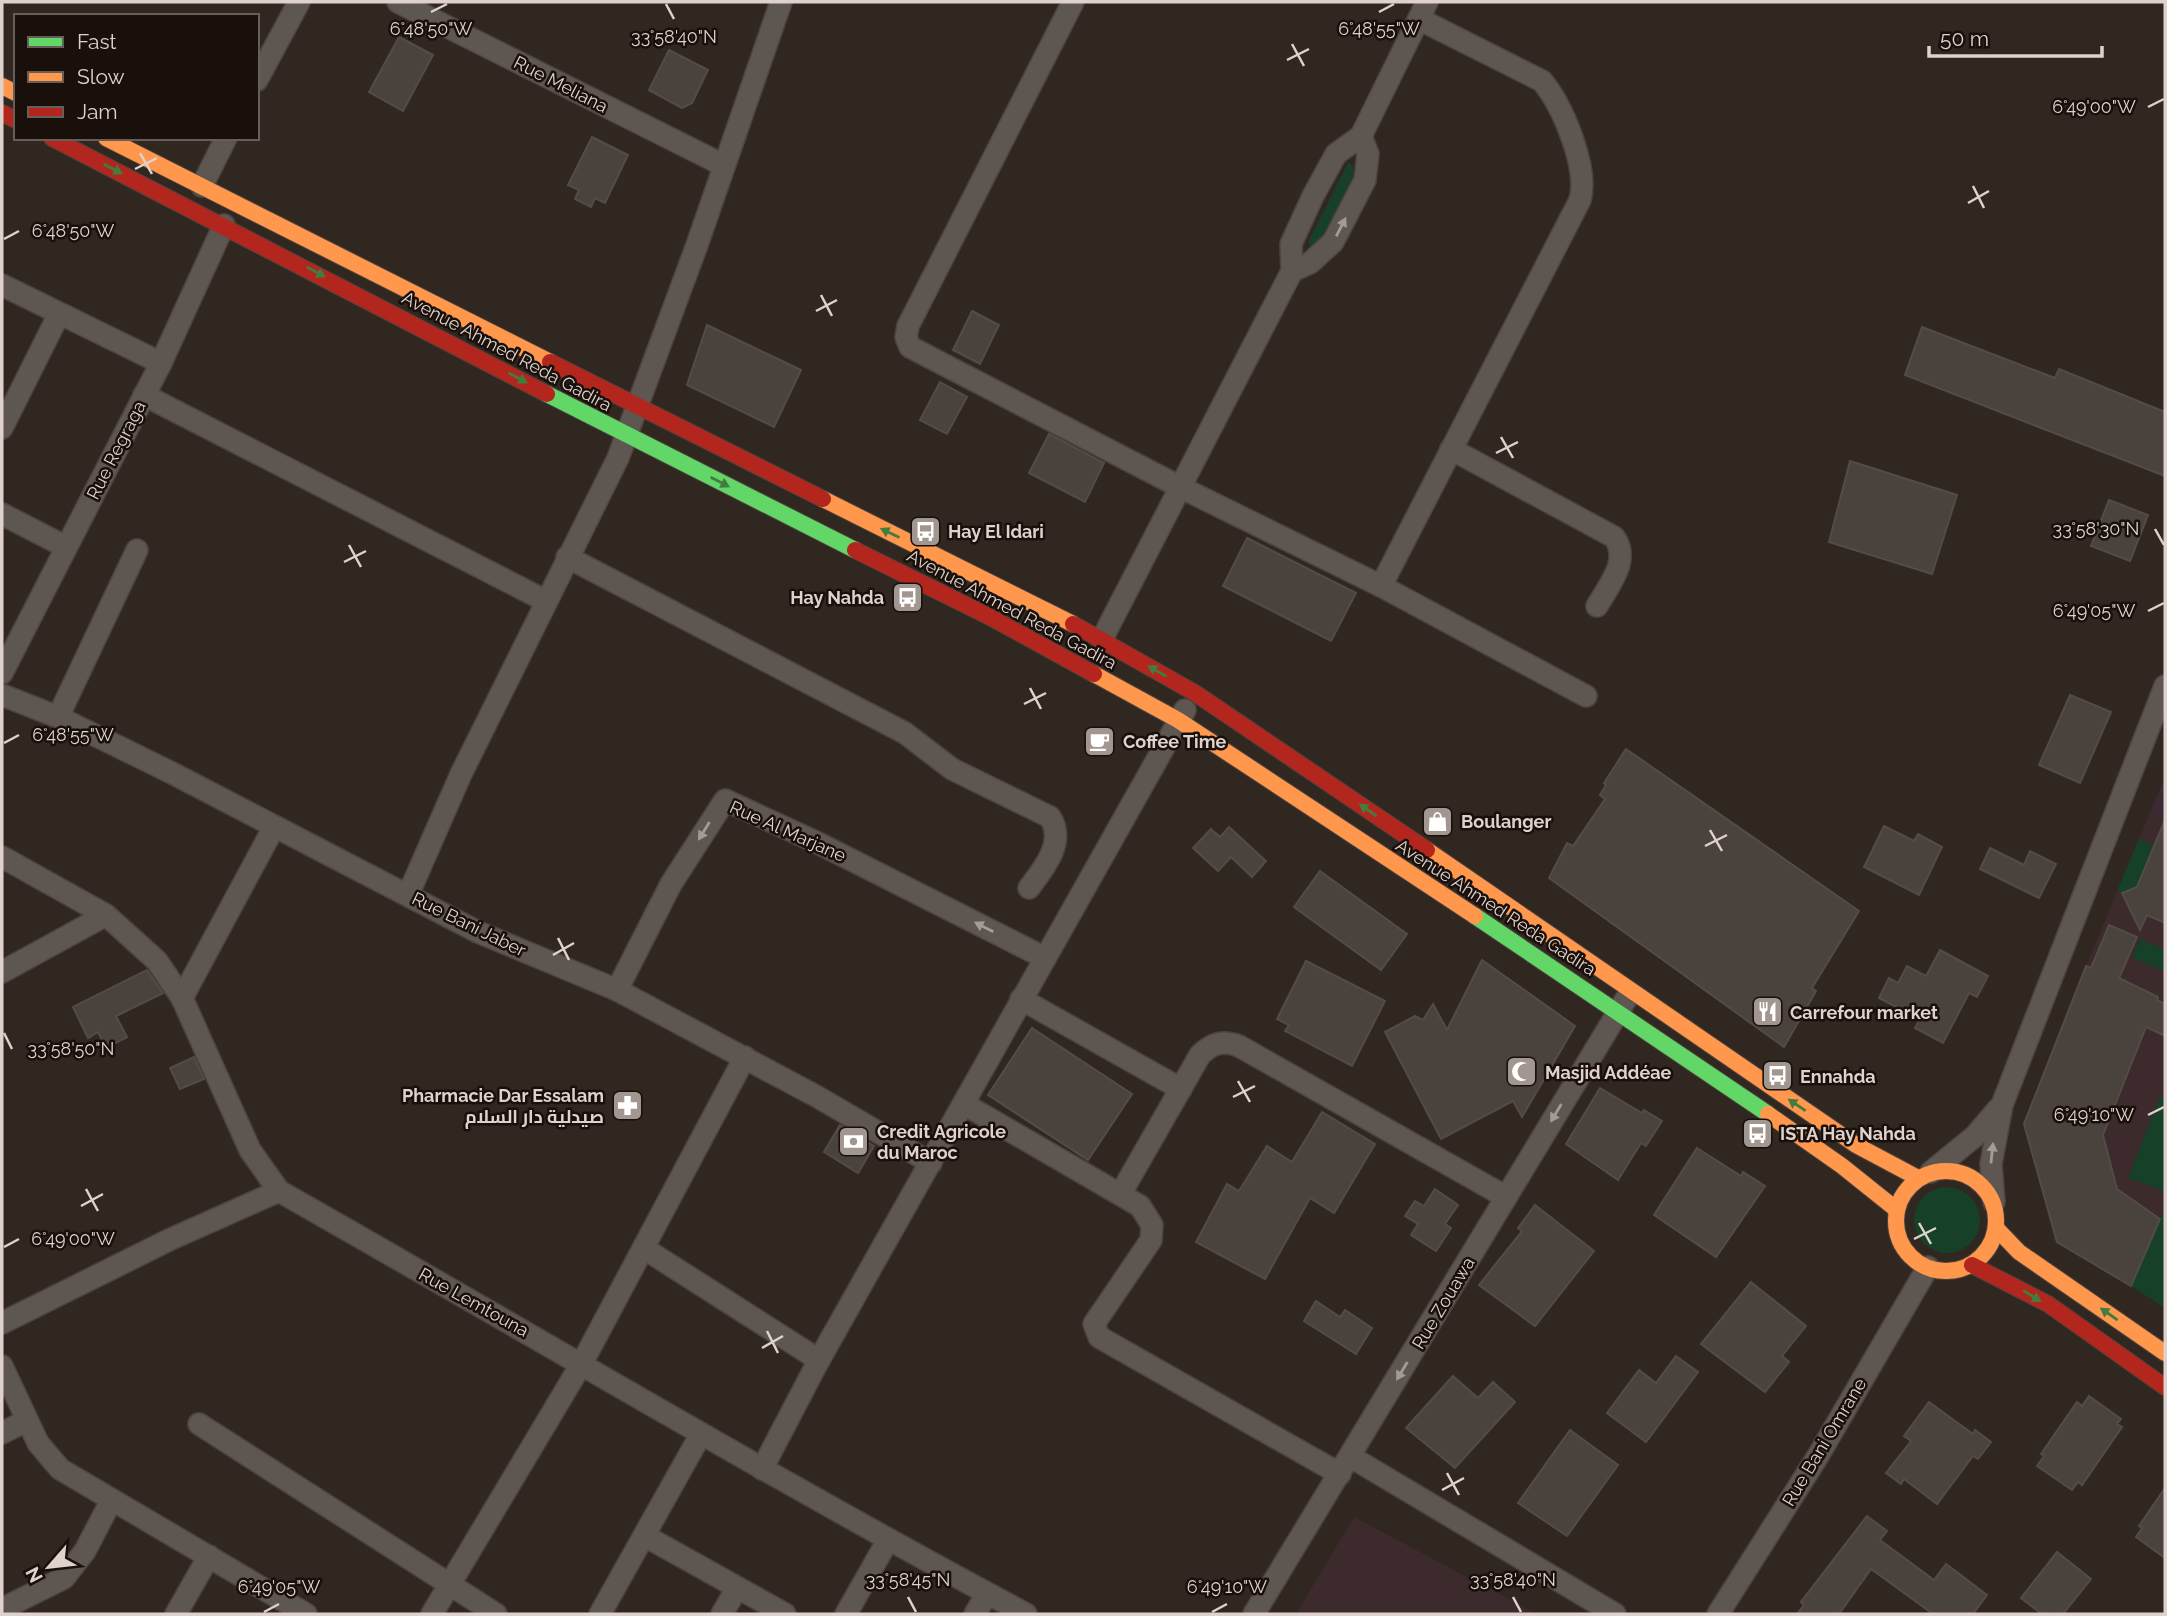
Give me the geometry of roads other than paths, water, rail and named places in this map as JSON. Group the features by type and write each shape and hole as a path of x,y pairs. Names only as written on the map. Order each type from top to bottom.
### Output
{"main road":[{"name":"Avenue Ahmed Reda Gadira","path":"56,140 225,225 626,435 989,617 1178,720 1619,1011 1831,1158 1897,1210"},
{"name":"Avenue Ahmed Reda Gadira","path":"110,140 1102,639 1195,693 1856,1145 1925,1175"},
{"path":"1950,1170 1968,1175 1984,1186 1994,1202 1996,1228 1984,1255 1972,1265 1947,1271 1927,1267 1906,1250 1896,1224 1901,1198 1925,1175 1950,1170"},
{"path":"1996,1228 2019,1252 2165,1353"},
{"path":"1972,1265 1998,1275 2045,1303 2165,1387"}],"street":[{"name":"Rue Meliana","path":"398,2 723,165"},
{"path":"408,895 461,774 618,458 781,2"},
{"path":"1073,2 908,326 906,337 915,351 1180,487 1381,586 1586,696"},
{"path":"259,75 290,5"},
{"path":"1102,639 1292,271 1291,244 1307,207 1336,154 1360,135 1423,10 1542,81 1550,92 1578,153 1584,176 1580,200 1381,586"},
{"path":"1292,271 1310,263 1333,242 1365,180 1368,154 1360,135"},
{"path":"202,186 225,140"},
{"name":"Rue Regraga","path":"2,673 161,363 225,225"},
{"path":"2,285 161,363"},
{"path":"2,428 7,402 58,314"},
{"path":"144,396 546,601"},
{"path":"1451,449 1614,537 1620,545 1622,560 1597,606"},
{"path":"2,514 66,547"},
{"path":"58,717 137,550"},
{"path":"567,557 905,733 951,769 1050,817 1055,825 1056,842 1046,866 1029,888"},
{"path":"1994,1202 1991,1164 2002,1105 2165,686"},
{"path":"762,1469 819,1360 1195,693"},
{"name":"Rue Bani Jaber","path":"2,695 58,717 478,932 617,990 745,1058 931,1163"},
{"name":"Rue Al Marjane","path":"617,990 671,884 725,800 820,844 1045,958"},
{"path":"182,998 274,827"},
{"name":"Rue Lemtouna","path":"2,856 106,915 157,961 182,998 250,1150 279,1191 762,1469 1026,1614"},
{"path":"2,972 106,915"},
{"name":"Rue Zouawa","path":"1254,1614 1630,991"},
{"path":"1021,999 1181,1089"},
{"path":"1121,1192 1208,1047 1231,1043 1506,1197"},
{"path":"432,1614 582,1363 745,1058"},
{"path":"964,1104 1121,1192 1148,1215 1153,1233 1094,1324 1095,1332 1615,1614"},
{"path":"1925,1175 1975,1136 2002,1105"},
{"path":"2,1323 172,1239 279,1191"},
{"path":"645,1249 819,1360"},
{"name":"Rue Bani Omrane","path":"1718,1614 1818,1456 1927,1267"},
{"path":"2,1366 26,1422 47,1457 60,1469 306,1614"},
{"path":"2,1433 26,1422"},
{"path":"199,1424 496,1614"},
{"path":"600,1614 701,1434"},
{"path":"2,1609 64,1578 85,1551 111,1501"},
{"path":"645,1535 785,1614"},
{"path":"846,1614 888,1540"},
{"path":"176,1614 209,1556"},
{"path":"722,1614 737,1587"},
{"path":"975,1614 987,1594"}],"place":[{"name":"Hay El Idari","path":"925,531"},
{"name":"Hay Nahda","path":"907,597"},
{"name":"Coffee Time","path":"1100,741"},
{"name":"Boulanger","path":"1438,821"},
{"name":"Carrefour market","path":"1767,1012"},
{"name":"Masjid Addéae","path":"1522,1072"},
{"name":"Ennahda","path":"1777,1076"},
{"name":"Pharmacie Dar Essalam صيدلية دار السلام","path":"627,1105"},
{"name":"ISTA Hay Nahda","path":"1757,1133"},
{"name":"Credit Agricole du Maroc","path":"854,1141"}]}
